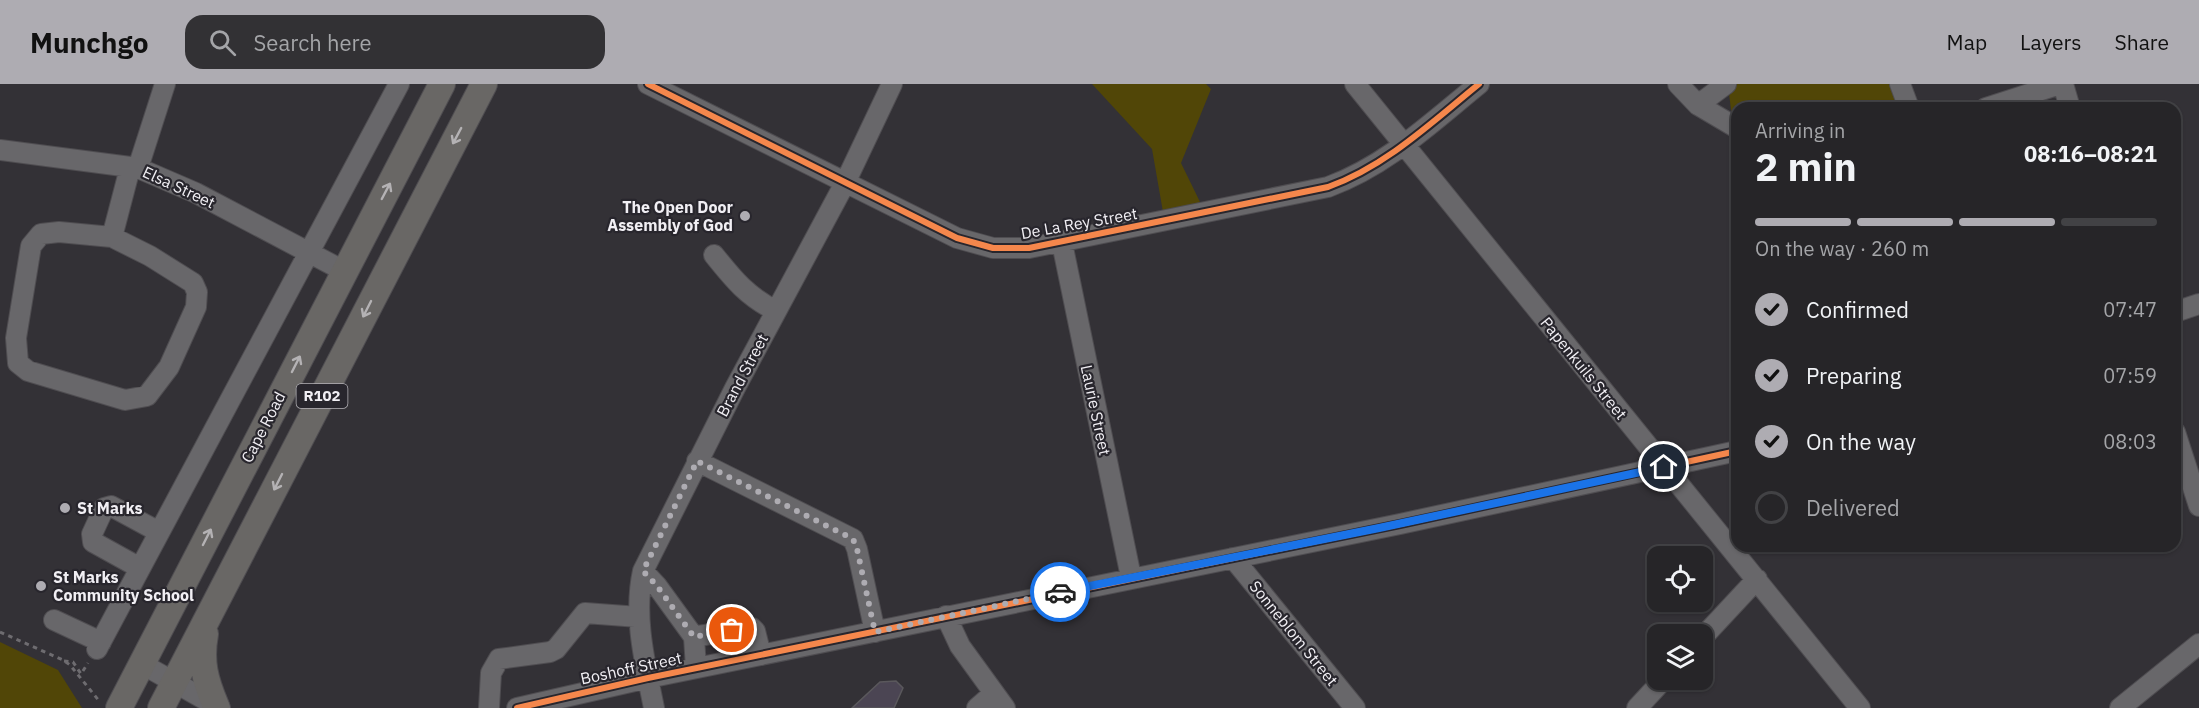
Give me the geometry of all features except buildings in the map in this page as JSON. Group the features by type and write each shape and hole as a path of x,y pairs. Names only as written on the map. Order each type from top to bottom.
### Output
{"main road":[{"name":"Cape Road","path":"119,708 442,84"},
{"name":"R102","path":"161,708 484,84"},
{"path":"208,616 202,664 204,678 218,707"}],"street":[{"path":"112,237 165,84"},
{"path":"54,620 99,645 399,84"},
{"name":"De La Rey Street","path":"648,84 957,238 974,244 1007,249 1062,243 1328,187 1355,177 1404,145 1479,84"},
{"name":"Brand Street","path":"654,708 639,617 638,594 643,571 697,461 845,183 892,84"},
{"name":"Papenkuils Street","path":"1354,84 1731,548"},
{"path":"1678,84 1698,105 1731,124"},
{"path":"1698,105 1726,84"},
{"path":"1900,84 1907,102"},
{"path":"2005,102 2061,84 2068,102"},
{"name":"Elsa Street","path":"0,150 134,168 196,193 344,271"},
{"path":"59,232 112,237 184,275 193,283 197,292 196,307 169,367 150,393 141,399 125,400 28,371 18,363 16,352 16,338 31,246 36,237 41,234 59,232"},
{"name":"Laurie Street","path":"1062,243 1131,577"},
{"path":"714,255 739,286 755,300 776,311"},
{"path":"2181,310 2199,304"},
{"path":"2181,450 2199,506"},
{"name":"Boshoff Street","path":"517,708 648,678 1131,577 1233,558 1731,452"},
{"path":"697,461 853,539 875,632"},
{"path":"140,568 93,542 92,534 104,508 111,506 159,532"},
{"name":"Papenkuils Street","path":"1735,552 1860,708"},
{"name":"Sonneblom Street","path":"1233,558 1355,708"},
{"path":"643,571 657,586 694,637 696,668"},
{"path":"1713,626 1757,579"},
{"path":"489,708 491,673 499,659 556,650 585,613 639,617"},
{"path":"946,616 960,646 999,701 977,708"},
{"path":"694,637 750,627 755,630 761,655"},
{"path":"2120,708 2199,644"},
{"path":"142,664 218,707"},
{"path":"1637,708 1654,690"}],"path":[{"path":"0,632 70,665 106,708"},
{"path":"63,660 73,662 81,674"}],"shaded area":[{"path":"1092,84 1206,84 1211,89 1181,163 1201,204 1163,212 1152,149"},
{"path":"1737,84 1895,84 1899,102 1731,102 1731,110 1729,93"},
{"path":"0,642 58,670 82,708 0,708"}],"cycle path":[{"path":"648,84 957,238 993,248 1029,248 1328,187 1369,168 1389,155 1479,84"},
{"path":"517,708 648,678 1400,524 1731,452"}],"way so far":[{"path":"732,630 694,637 657,586 643,571 697,461 853,539 875,632 1060,592"}],"place":[{"name":"The Open Door Assembly of God","path":"745,216"},
{"name":"St Marks","path":"65,508"},
{"name":"St Marks Community School","path":"41,586"}],"route":[{"path":"1060,592 1379,528 1664,467"}]}
